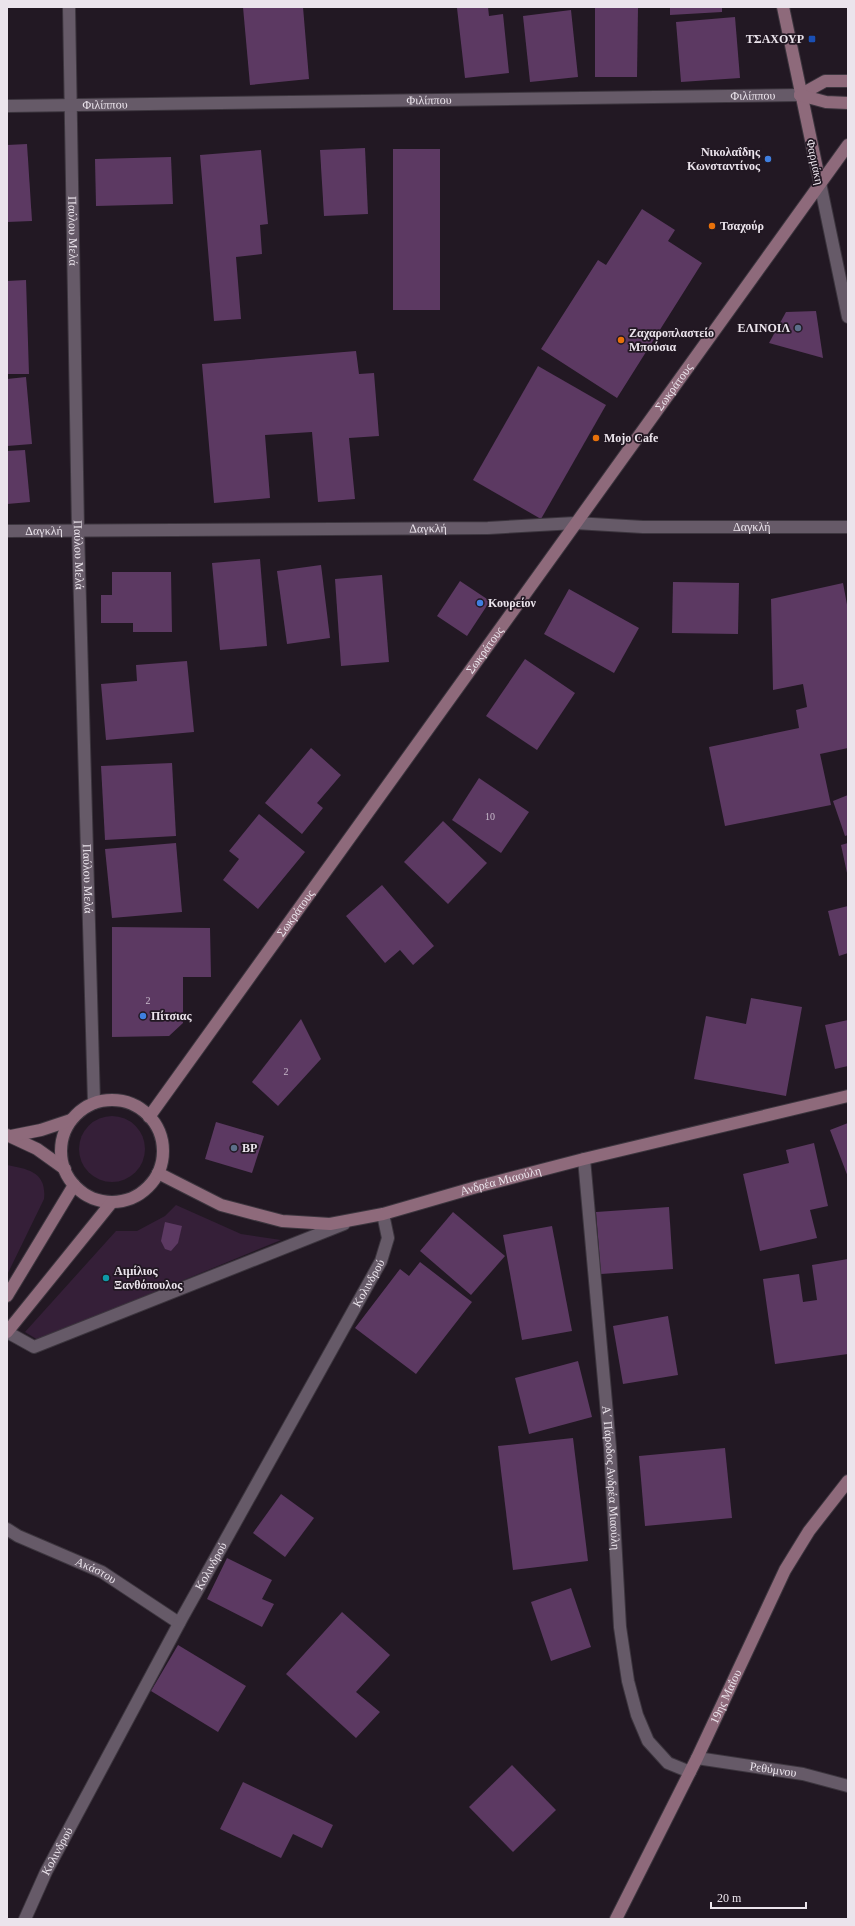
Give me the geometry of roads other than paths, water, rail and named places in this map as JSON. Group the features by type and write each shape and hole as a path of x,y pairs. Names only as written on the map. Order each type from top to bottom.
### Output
{"main road":[{"name":"Φαρμάκη","path":"783,7 800,95 820,182"},
{"name":"Φιλίππου","path":"800,95 825,81 848,81"},
{"path":"800,95 826,102 848,103"},
{"name":"Σωκράτους","path":"149,1117 848,145"},
{"name":"Ανδρέα Μιαούλη","path":"158,1173 221,1205 282,1221 330,1224 383,1214 480,1186 584,1159 848,1096"},
{"path":"108,1100 123,1101 137,1107 149,1117 158,1129 162,1143 162,1158 158,1173 150,1185 139,1194 126,1200 112,1202 98,1200 85,1194 74,1185 62,1161 61,1146 64,1132 71,1120 81,1110 94,1103 108,1100"},
{"path":"9,1136 41,1130 71,1120"},
{"path":"9,1136 37,1149 65,1169"},
{"path":"7,1296 74,1185"},
{"path":"7,1332 112,1202"},
{"name":"19ης Μαΐου","path":"616,1919 697,1758 785,1570 809,1530 848,1481"}],"street":[{"name":"Παύλου Μελά","path":"69,7 69,106 78,530 94,1103"},
{"name":"Φιλίππου","path":"7,106 800,95"},
{"name":"Φαρμάκη","path":"820,182 848,317"},
{"name":"Δαγκλή","path":"7,531 488,528 575,523 643,527 848,527"},
{"name":"Α΄ Πάροδος Ανδρέα Μιαούλη","path":"584,1159 610,1446 620,1627 628,1681 638,1715 648,1741 668,1763 690,1772"},
{"name":"Κολινδρού","path":"25,1919 46,1872 179,1623 380,1261 388,1238 383,1214"},
{"path":"7,1332 34,1347 358,1218"},
{"name":"Ακάστου","path":"7,1529 102,1572 179,1623"},
{"name":"Ρεθύμνου","path":"697,1758 803,1774 848,1786"}],"place":[{"name":"ΤΣΑΧΟΥΡ","path":"812,39"},
{"name":"Νικολαΐδης Κωνσταντίνος","path":"768,159"},
{"name":"Τσαχούρ","path":"712,226"},
{"name":"ΕΛΙΝΟΙΛ","path":"798,328"},
{"name":"Ζαχαροπλαστείο Μπούσια","path":"621,340"},
{"name":"Mojo Cafe","path":"596,438"},
{"name":"Κουρείον","path":"480,603"},
{"name":"Πίτσιας","path":"143,1016"},
{"name":"BP","path":"234,1148"},
{"name":"Αιμίλιος Ξανθόπουλος","path":"106,1278"}]}
